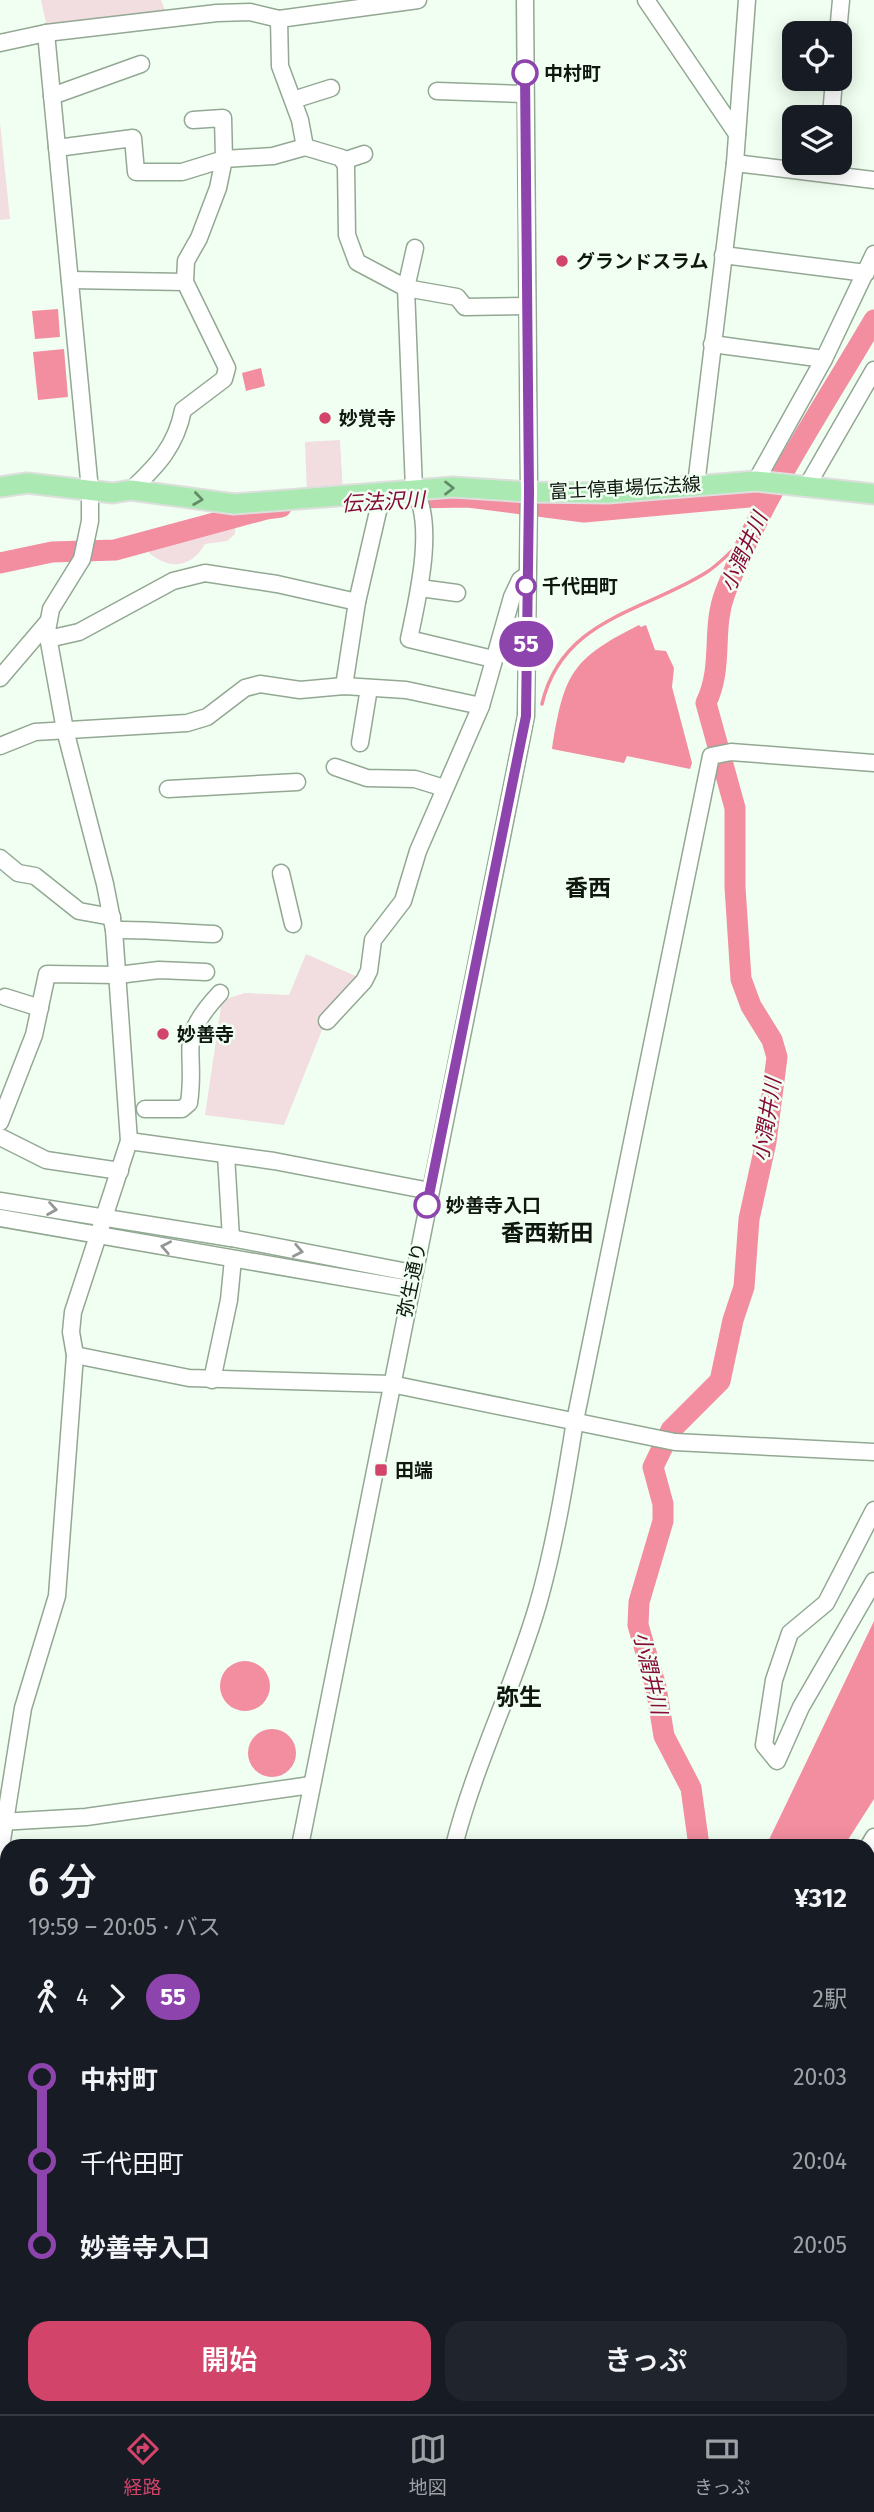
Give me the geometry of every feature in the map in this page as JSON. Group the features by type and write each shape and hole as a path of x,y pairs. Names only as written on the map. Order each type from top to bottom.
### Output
{"main road":[{"name":"富士停車場伝法線","path":"0,487 27,483 113,493 131,490 234,504 379,500 417,496 453,487 608,493 760,481 874,494"}],"street":[{"path":"0,43 46,33 217,13 250,12 279,19 323,6 418,0"},
{"name":"弥生通り","path":"301,1839 390,1384 526,716 529,492 525,0"},
{"path":"646,0 737,134"},
{"path":"695,485 735,163 747,0"},
{"path":"839,21 841,0"},
{"path":"279,19 280,66 293,100 305,147"},
{"path":"0,678 48,631 61,591 84,551 90,490 46,33"},
{"path":"52,96 141,64"},
{"path":"293,100 331,88"},
{"path":"437,91 525,94"},
{"path":"131,490 155,468 179,433 183,410 224,379 226,368 185,282 186,261 213,201 224,159 223,118 193,120"},
{"path":"57,148 133,138 135,172 182,172 224,159 273,156 305,147 343,161 364,154"},
{"path":"343,161 352,253 367,269 406,288 457,297 465,307 527,306"},
{"path":"735,163 782,166"},
{"path":"852,174 874,180"},
{"path":"415,248 406,288 413,454 425,554 409,639 493,659"},
{"path":"760,481 824,359 874,254"},
{"path":"723,255 866,274"},
{"path":"70,280 185,282"},
{"path":"712,344 824,359"},
{"path":"807,486 874,370"},
{"path":"396,454 413,454"},
{"path":"344,686 357,602 379,500"},
{"path":"48,631 79,632 173,580 205,573 277,584 357,602"},
{"path":"327,1021 364,981 369,971 373,940 403,901 414,861 481,706 512,597 520,580 526,576"},
{"path":"420,588 457,593"},
{"path":"48,631 65,730 113,924 135,1109 120,1171 73,1312 71,1332 75,1355 57,1596 23,1707 2,1823 86,1816 312,1785"},
{"path":"0,746 35,732 187,723 207,717 245,688 260,684 300,690 344,686 406,690 481,706"},
{"path":"360,743 369,688"},
{"path":"456,1839 467,1794 537,1606 560,1515 575,1422 711,756 731,752 874,763"},
{"path":"335,767 367,778 415,779 444,788"},
{"path":"168,789 297,782"},
{"path":"0,858 18,873 35,876 79,911 113,924 158,929 168,933 214,934"},
{"path":"281,873 293,924"},
{"path":"0,1122 34,1035 47,974 118,975 159,970 206,972"},
{"path":"135,1109 182,1109 189,1103 190,1035 202,1014 220,993"},
{"path":"5,997 40,1008"},
{"path":"0,1137 46,1160 120,1171"},
{"path":"129,1141 430,1191"},
{"path":"226,1155 231,1238"},
{"path":"0,1201 231,1238 412,1281"},
{"path":"0,1218 233,1259 412,1281"},
{"path":"212,1380 229,1300 233,1259"},
{"path":"75,1355 178,1376 212,1380 390,1384 675,1442 874,1452"},
{"path":"874,1510 826,1603 790,1633 774,1679 764,1745 776,1761 801,1707 874,1581"}],"shaded area":[{"path":"41,0 161,0 166,13 47,28"},
{"path":"0,123 10,219 0,220"},
{"path":"58,309 60,337 35,339 32,311"},
{"path":"64,349 68,397 38,400 33,352"},
{"path":"261,368 265,386 246,391 242,373"},
{"path":"340,440 343,492 307,494 305,442"},
{"path":"203,516 236,517 235,534 227,541 205,544 193,558 180,564 165,562 149,553 155,536"},
{"path":"639,625 646,625 655,650 666,651 674,668 672,687 692,763 690,769 627,756 624,763 552,749 561,703 574,672 598,648"},
{"path":"306,954 360,978 322,1030 284,1125 205,1115 222,1000 245,993 289,995"},
{"path":"874,1621 874,1799 848,1839 769,1839"},
{"path":"245,1661 262,1669 270,1686 262,1703 245,1711 228,1703 220,1686 228,1669"},
{"path":"272,1729 281,1730 289,1736 295,1744 295,1762 289,1770 281,1776 272,1777 263,1776 255,1770 249,1762 248,1753 249,1744 255,1736 263,1730"}],"waterway":[{"name":"小潤井川","path":"698,1839 691,1788 664,1736 656,1687 638,1625 639,1602 663,1521 663,1504 653,1467 671,1430 720,1381 733,1320 744,1287 749,1219 766,1142 777,1057 772,1040 751,1006 741,979 735,887 735,808 706,703 715,675 721,607 740,557 794,454 874,320"},
{"name":"伝法沢川","path":"414,498 468,497 584,512 771,495"},
{"name":"伝法沢川","path":"0,563 52,552 115,550 281,507"},
{"path":"542,704 552,675 567,653 586,635 608,621 707,572 747,536"}],"bus line":[{"name":"55","path":"427,1205 526,716 529,492 525,73"}],"place":[{"name":"中村町","path":"525,73"},
{"name":"グランドスラム","path":"562,261"},
{"name":"妙覚寺","path":"325,418"},
{"name":"千代田町","path":"526,586"},
{"name":"妙善寺","path":"163,1034"},
{"name":"妙善寺入口","path":"427,1205"},
{"name":"田端","path":"381,1470"}],"district":[{"name":"香西","path":"588,888"},
{"name":"香西新田","path":"547,1233"},
{"name":"弥生","path":"519,1697"}]}
